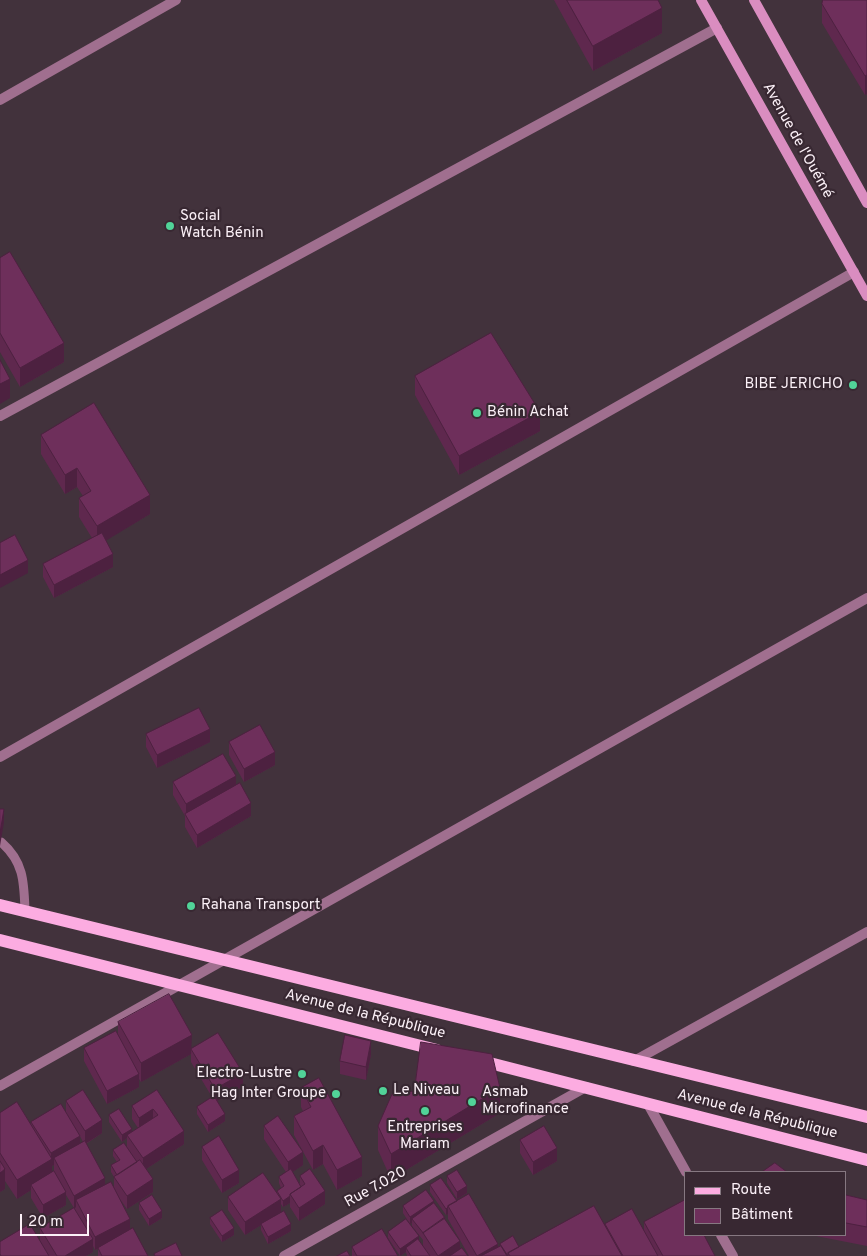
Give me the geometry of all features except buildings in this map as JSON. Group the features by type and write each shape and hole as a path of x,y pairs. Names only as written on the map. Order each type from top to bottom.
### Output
{"main road":[{"name":"Avenue de l'Ouémé","path":"701,0 867,296"},
{"name":"Avenue de l'Ouémé","path":"756,1 867,203"},
{"name":"Avenue de la République","path":"0,905 634,1061 867,1116"},
{"name":"Avenue de la République","path":"0,940 586,1087 867,1160"}],"street":[{"path":"0,100 176,0"},
{"path":"0,416 717,28"},
{"path":"0,757 854,272"},
{"path":"0,1086 178,985 228,960 867,598"},
{"path":"634,1061 867,932"},
{"name":"Rue 7.020","path":"284,1256 586,1087"},
{"path":"648,1104 685,1171"},
{"path":"722,1236 733,1256"}],"lane":[{"path":"1,842 12,852 24,878 25,911"}],"place":[{"name":"Social Watch Bénin","path":"170,226"},
{"name":"BIBE JERICHO","path":"853,385"},
{"name":"Bénin Achat","path":"477,413"},
{"name":"Rahana Transport","path":"191,906"},
{"name":"Electro-Lustre","path":"302,1074"},
{"name":"Le Niveau","path":"383,1091"},
{"name":"Hag Inter Groupe","path":"336,1094"},
{"name":"Asmab Microfinance","path":"472,1102"},
{"name":"Entreprises Mariam","path":"425,1111"}]}
